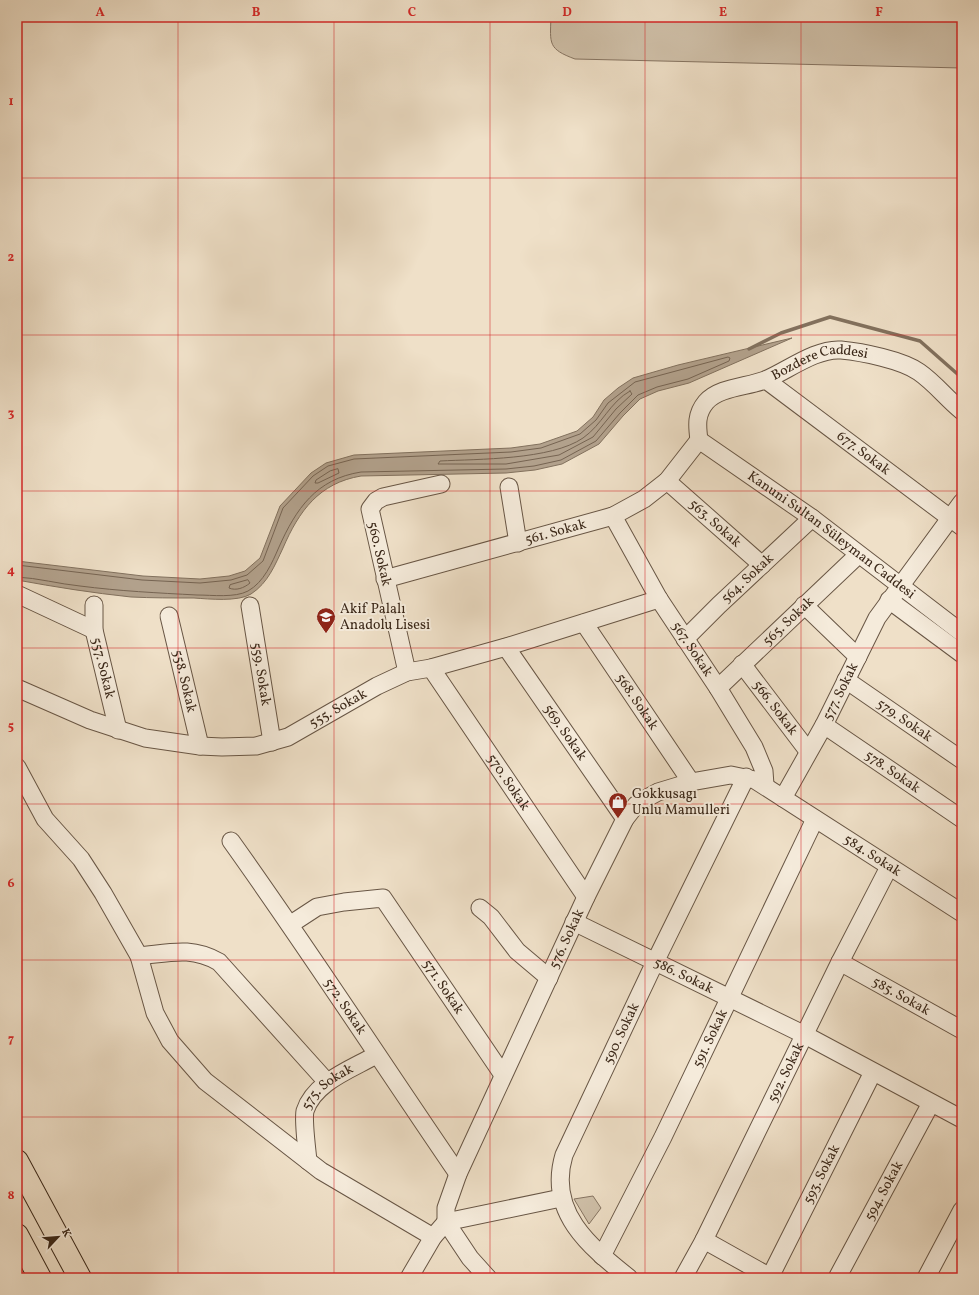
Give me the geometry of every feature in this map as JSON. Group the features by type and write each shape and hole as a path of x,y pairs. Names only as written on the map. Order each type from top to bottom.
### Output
{"highway":[{"path":"17,1161 80,1278"},
{"path":"17,1235 40,1278"}],"street":[{"name":"Bozdere Caddesi","path":"699,440 698,414 707,401 716,394 766,380 793,365 830,351 839,350 855,352 893,361 919,372 962,411"},
{"name":"677. Sokak","path":"766,380 956,523"},
{"name":"561. Sokak","path":"385,579 613,516 644,499 667,481 699,440"},
{"name":"Kanuni Sultan Süleyman Caddesi","path":"699,440 812,518 858,555 962,633"},
{"name":"563. Sokak","path":"667,481 762,566"},
{"name":"560. Sokak","path":"407,672 370,514 372,505 383,497 441,484"},
{"path":"509,487 518,543"},
{"name":"577. Sokak","path":"783,798 808,751 824,725 877,618 900,586 956,523 962,502"},
{"name":"567. Sokak","path":"613,516 659,599 718,688 754,747 764,771 764,785"},
{"name":"564. Sokak","path":"685,639 812,518"},
{"name":"565. Sokak","path":"718,688 858,555"},
{"path":"24,598 94,630"},
{"name":"555. Sokak","path":"17,688 90,720 145,738 200,746 256,746 288,737 376,686 407,672 431,668 584,623 659,599"},
{"path":"889,600 962,654"},
{"name":"557. Sokak","path":"94,605 94,630 118,730"},
{"path":"804,605 858,657"},
{"name":"559. Sokak","path":"250,606 272,742"},
{"name":"558. Sokak","path":"169,616 200,746"},
{"name":"568. Sokak","path":"584,623 691,782"},
{"name":"569. Sokak","path":"506,646 625,819"},
{"name":"566. Sokak","path":"742,664 808,751"},
{"name":"570. Sokak","path":"431,668 586,897"},
{"name":"579. Sokak","path":"846,680 962,760"},
{"name":"578. Sokak","path":"824,725 962,819"},
{"path":"17,767 45,819 92,876 139,956 155,1013 170,1040 205,1080 321,1171 433,1237"},
{"name":"576. Sokak","path":"446,1222 446,1208 458,1174 574,922 625,819 636,806 658,792 716,776 731,775 746,777 764,785 783,798"},
{"name":"590. Sokak","path":"629,1278 602,1256 576,1228 569,1218 561,1198 559,1181 560,1168 564,1155 655,962 746,777"},
{"name":"584. Sokak","path":"783,798 962,913"},
{"name":"591. Sokak","path":"602,1256 662,1137 815,819"},
{"name":"572. Sokak","path":"231,841 291,924 376,1055 458,1174"},
{"name":"592. Sokak","path":"683,1278 704,1240 840,962 889,867"},
{"name":"571. Sokak","path":"291,924 317,907 344,902 383,898 503,1075"},
{"path":"480,908 491,917 517,951 549,978"},
{"name":"586. Sokak","path":"574,922 805,1035 962,1119"},
{"path":"139,956 190,951 206,955 219,962 327,1082"},
{"name":"585. Sokak","path":"840,962 962,1030"},
{"name":"575. Sokak","path":"308,1161 305,1112 314,1095 327,1082 376,1055"},
{"name":"593. Sokak","path":"771,1278 873,1072"},
{"name":"594. Sokak","path":"837,1278 931,1103"},
{"path":"17,1157 90,1278"},
{"path":"409,1278 433,1237 446,1222 561,1198"},
{"path":"927,1278 962,1210"},
{"path":"446,1222 470,1258 488,1278"},
{"path":"704,1240 771,1278"}],"shaded area":[{"path":"551,17 962,17 962,68 575,59 560,52 552,44"},
{"path":"593,1196 601,1208 589,1224 574,1199"}],"water":[{"path":"792,338 689,383 658,391 640,399 599,444 562,464 535,470 506,473 361,476 333,485 322,492 304,511 289,535 274,567 262,585 257,590 245,597 223,599 131,597 74,590 17,580 17,561 143,576 200,579 229,576 245,571 260,558 280,506 311,473 326,463 354,455 511,448 540,444 577,431 593,417 604,400 633,378 678,365"}],"waterway":[{"path":"749,349 781,333 830,317 920,341 962,378"}],"place":[{"name":"Akif Palalı Anadolu Lisesi","path":"326,634"},
{"name":"Gokkusagı Unlu Mamulleri","path":"618,819"}]}
